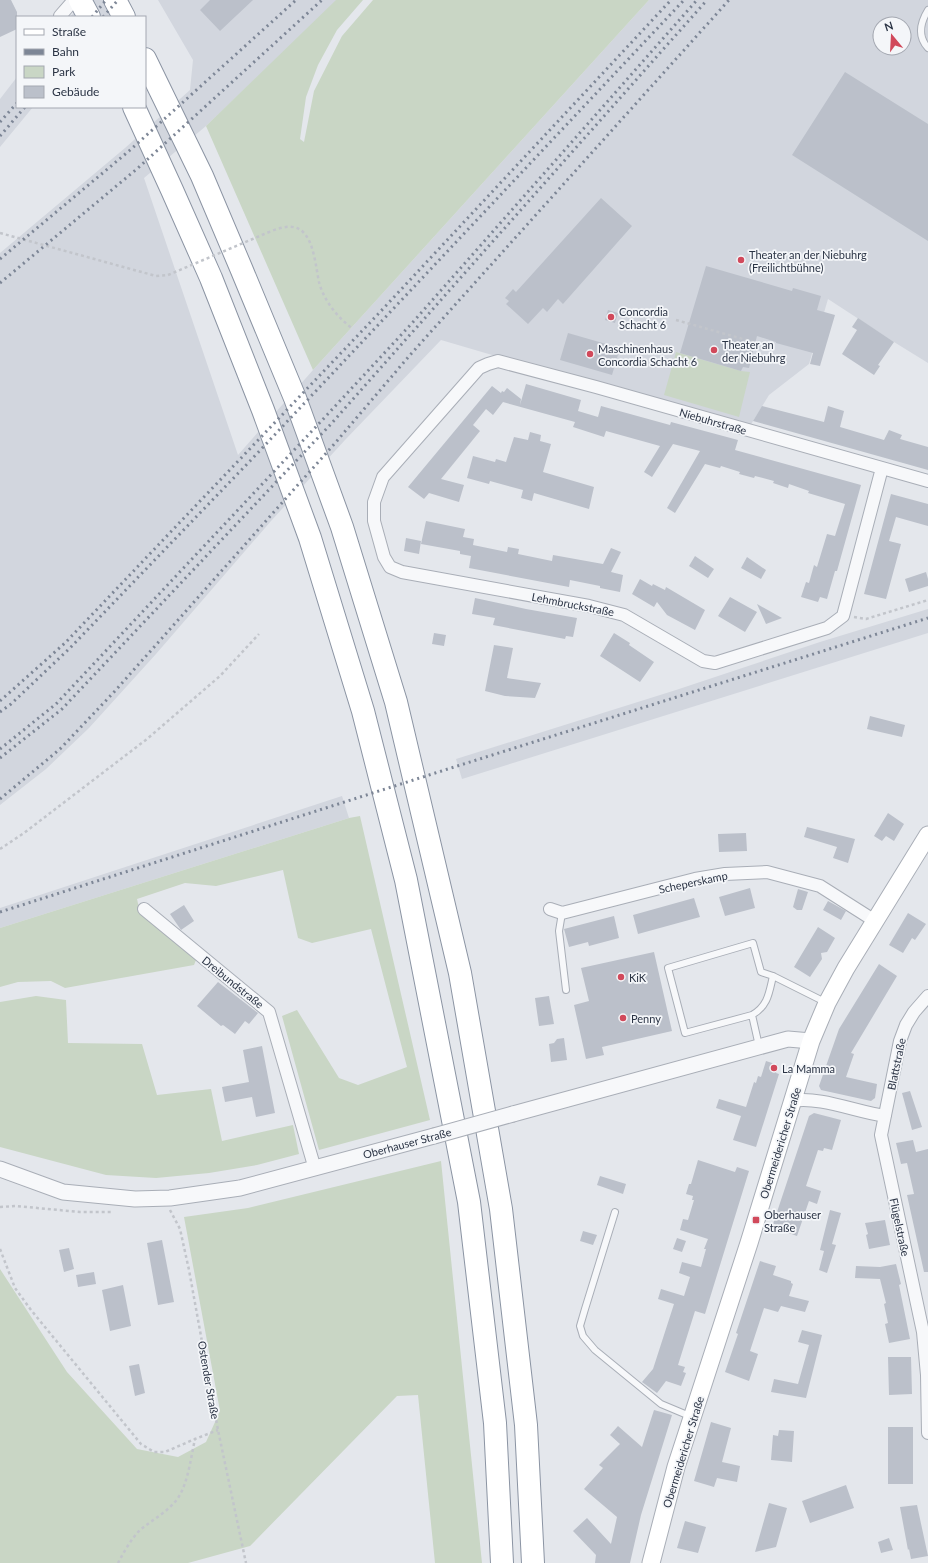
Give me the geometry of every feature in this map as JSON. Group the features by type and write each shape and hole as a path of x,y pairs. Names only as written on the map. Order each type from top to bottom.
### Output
{"highway":[{"path":"80,0 88,16"},
{"path":"115,0 123,16"},
{"path":"146,61 202,176 295,398 342,527 396,702 460,972 501,1209 526,1425 533,1563"},
{"path":"134,108 211,278 263,410 310,538 364,711 404,872 469,1202 495,1423 502,1563"}],"main road":[{"name":"Obermeidericher Straße","path":"651,1563 676,1467 751,1237 811,1041 827,1002 846,968 928,835"}],"street":[{"path":"60,16 74,0"},
{"name":"Niebuhrstraße","path":"498,362 589,385 928,482"},
{"name":"Lehmbruckstraße","path":"498,362 479,368 383,477 374,502 374,521 384,557 390,567 402,572 589,606 624,615 703,661 716,663 826,628 843,616"},
{"path":"843,616 882,468"},
{"name":"Scheperskamp","path":"562,913 695,879 725,874 767,872 820,886 875,920"},
{"name":"Dreibundstraße","path":"144,909 269,1012 315,1169"},
{"path":"550,909 562,913"},
{"name":"Blattstraße","path":"885,1116 897,1051 903,1031 914,1012 928,996"},
{"name":"Oberhauser Straße","path":"0,1169 63,1192 135,1199 170,1198 240,1188 315,1169 759,1046 788,1039 811,1041"},
{"path":"792,1101 810,1099 885,1116"},
{"name":"Flügelstraße","path":"885,1116 882,1130 882,1140 923,1332 927,1375 928,1433"}],"lane":[{"path":"928,10 922,19 920,28 921,37 928,48"},
{"path":"562,913 559,931 566,990"},
{"path":"773,976 769,995 761,1010 752,1016 685,1033 668,968 753,943 761,972 773,976 827,1002"},
{"path":"752,1016 759,1046"},
{"path":"615,1212 584,1309 580,1326 583,1336 595,1350 661,1404 693,1417"}],"path":[{"path":"0,233 156,276 168,275 262,235 280,228 289,227 302,231 309,240 320,284 326,300 345,323 353,329"},
{"path":"676,320 764,345"},
{"path":"843,616 866,619 928,600"},
{"path":"0,849 24,833 147,739 220,676 259,634"},
{"name":"Ostender Straße","path":"170,1198 170,1210 180,1229 189,1270 218,1430 246,1563"},
{"path":"0,1206 80,1212 117,1212"},
{"path":"0,1249 15,1288 31,1310 141,1444 154,1452 165,1452 218,1430"},
{"path":"118,1563 131,1541 139,1531 171,1507 178,1497 184,1486 195,1439"}],"shaded area":[{"path":"85,0 124,0 111,16 71,16"},
{"path":"158,0 338,0 206,126 144,178 238,455 313,370 649,0 928,0 928,363 828,299 809,364 769,395 750,426 742,428 441,340 345,440 271,521 156,654 89,728 46,769 0,805 0,253 125,148 190,90 193,60"},
{"path":"16,78 16,108 32,108 0,147 0,99"},
{"path":"928,609 928,633 462,779 456,759 676,690 820,642"},
{"path":"342,796 349,818 0,928 0,908"}],"green space":[{"path":"336,0 363,0 337,30 318,65 306,97 300,139 304,142 314,91 342,36 373,0 649,0 313,370 206,126"},
{"path":"676,352 741,371 750,372 739,417 664,395"},
{"path":"360,816 430,1120 319,1150 282,1016 297,1010 339,1078 358,1085 407,1067 371,929 312,943 298,938 283,870 216,886 185,883 137,899 140,912 196,960 194,965 65,988 51,981 18,982 0,987 0,928 349,818"},
{"path":"36,996 66,1000 68,1043 142,1044 157,1095 211,1089 222,1141 293,1125 299,1154 257,1165 209,1173 156,1178 106,1175 0,1147 0,1002"},
{"path":"441,1161 482,1563 435,1563 418,1395 397,1396 250,1546 188,1563 0,1563 0,1269 67,1372 137,1449 178,1457 206,1442 220,1411 184,1217 248,1208"}],"building":[{"path":"0,0 11,0 17,12 16,29 0,37"},
{"path":"210,0 253,0 220,31 200,10"},
{"path":"845,72 928,124 928,241 792,155"},
{"path":"601,198 632,226 563,304 558,299 547,312 543,308 528,324 506,304 509,301 505,298 513,289 516,292"},
{"path":"706,266 792,291 793,288 821,296 817,310 835,315 820,366 810,364 813,353 757,336 749,368 743,367 741,371 680,353"},
{"name":"Concordia Schacht 6","path":"608,310 618,313 615,323 605,320"},
{"path":"858,318 894,342 878,365 880,366 874,375 842,354 857,330 852,327"},
{"name":"Maschinenhaus Concordia Schacht 6","path":"568,333 620,348 612,375 560,360"},
{"path":"526,384 581,400 578,411 598,417 601,406 670,425 671,422 738,440 735,450 861,485 837,571 835,571 827,599 820,597 818,602 801,597 806,582 809,583 814,565 817,567 827,534 835,536 845,504 808,493 809,491 789,484 788,488 773,483 774,481 739,474 740,472 721,466 720,468 705,464 675,513 667,508 700,451 673,444 652,477 644,472 660,446 606,431 604,437 573,427 575,422 503,402 493,415 486,409 473,425 480,431 441,479 464,485 459,502 429,493 424,499 408,487 492,386 501,393 507,388 521,399 520,405"},
{"path":"762,406 824,422 828,406 844,411 840,427 884,440 889,430 902,435 900,439 928,447 928,470 753,421"},
{"path":"530,432 541,435 540,441 551,444 543,472 594,487 589,509 534,493 532,501 521,498 523,490 490,481 489,484 467,478 473,456 495,462 496,459 506,462 514,437 528,440"},
{"path":"891,494 928,504 928,526 896,517 889,541 901,544 886,599 864,594"},
{"path":"426,521 465,529 463,537 474,539 473,545 507,552 508,547 519,549 518,554 552,561 553,555 603,564 611,548 621,552 611,572 623,575 620,592 570,580 569,587 469,568 471,556 460,554 460,551 421,544"},
{"path":"406,538 421,541 419,554 404,551"},
{"path":"695,556 714,569 708,578 689,566"},
{"path":"747,557 766,570 761,579 741,568"},
{"path":"926,572 928,586 909,592 905,579"},
{"path":"640,579 652,586 653,584 665,590 666,587 705,610 695,630 667,615 657,602 654,607 632,594"},
{"path":"730,597 757,612 745,632 718,616"},
{"path":"475,598 577,618 573,637 566,636 565,639 493,625 495,618 472,614"},
{"path":"757,604 782,618 766,624"},
{"path":"434,633 446,635 444,646 432,644"},
{"path":"614,633 630,643 629,645 654,662 640,682 600,656"},
{"path":"494,645 513,648 507,678 541,683 535,698 505,696 485,691"},
{"path":"870,716 905,725 902,737 867,729"},
{"path":"888,813 904,824 894,841 886,836 882,841 874,836"},
{"path":"807,827 855,839 848,863 833,858 837,847 804,837"},
{"path":"746,833 747,851 719,852 718,834"},
{"path":"750,888 755,908 725,916 719,897"},
{"path":"798,889 808,892 802,910 797,910 793,907"},
{"path":"694,898 700,917 638,934 633,915"},
{"path":"828,901 846,911 841,920 823,910"},
{"path":"184,905 194,921 181,930 170,914"},
{"path":"908,913 926,924 915,940 912,938 903,953 889,945"},
{"path":"614,916 619,938 589,946 588,942 569,947 564,929"},
{"path":"818,927 835,938 827,952 821,953 822,959 810,977 794,967"},
{"name":"Penny","path":"654,952 672,1031 602,1047 604,1055 586,1059 574,1005 589,1001 581,968"},
{"path":"879,964 897,976 851,1053 854,1054 846,1077 877,1084 875,1098 871,1101 821,1090 819,1086 839,1029"},
{"path":"218,982 258,1013 249,1024 245,1021 235,1034 223,1025 221,1026 197,1006"},
{"path":"549,996 554,1024 539,1026 535,998"},
{"path":"564,1038 567,1060 551,1062 549,1044 554,1043 557,1039"},
{"path":"262,1046 275,1113 256,1117 252,1097 225,1102 222,1087 249,1082 243,1050"},
{"path":"766,1061 778,1065 776,1073 779,1074 756,1147 733,1140 741,1116 716,1108 719,1099 746,1107 754,1082 756,1083 758,1076 761,1077"},
{"path":"910,1091 922,1127 912,1130 902,1093"},
{"path":"814,1113 841,1120 832,1150 824,1148 823,1151 818,1150 806,1186 821,1191 817,1204 809,1201 797,1236 772,1227 809,1116"},
{"path":"913,1140 916,1152 928,1149 928,1272 924,1272 907,1195 914,1194 907,1163 901,1164 896,1143"},
{"path":"698,1160 735,1172 737,1167 749,1171 705,1314 695,1311 678,1365 685,1367 683,1372 686,1373 681,1386 666,1381 657,1393 642,1382 653,1369 674,1304 658,1299 661,1289 684,1296 690,1277 679,1273 682,1262 701,1267 706,1249 704,1249 708,1239 680,1230 683,1219 688,1220 694,1200 692,1200 693,1196 686,1194 689,1184 691,1184"},
{"path":"600,1176 626,1184 623,1194 597,1185"},
{"path":"830,1210 841,1213 832,1244 836,1245 827,1273 819,1270 824,1251 820,1250"},
{"path":"885,1220 890,1245 869,1249 866,1235 868,1234 865,1223"},
{"path":"583,1231 597,1235 593,1245 580,1241"},
{"path":"677,1238 686,1241 682,1252 673,1249"},
{"path":"162,1240 174,1302 158,1305 147,1243"},
{"path":"69,1248 74,1269 64,1272 59,1250"},
{"path":"760,1261 776,1266 773,1275 791,1281 793,1284 789,1296 809,1301 805,1312 781,1306 778,1312 764,1308 750,1351 758,1354 749,1381 725,1372 738,1334 736,1333"},
{"path":"896,1264 901,1284 899,1285 910,1339 889,1343 885,1324 888,1323 884,1304 886,1303 880,1279 855,1278 856,1266 880,1267"},
{"path":"94,1272 96,1284 78,1287 76,1275"},
{"path":"123,1285 131,1326 110,1331 102,1290"},
{"path":"802,1330 822,1335 806,1398 771,1392 774,1379 798,1384 809,1345 798,1342"},
{"path":"888,1357 911,1357 912,1394 889,1395"},
{"path":"139,1364 145,1393 135,1396 129,1366"},
{"path":"654,1410 672,1415 641,1515 630,1563 595,1563 596,1555 573,1531 587,1518 611,1544 617,1517 584,1489 603,1468 599,1465 620,1444 610,1435 618,1426 642,1447"},
{"path":"711,1422 731,1428 722,1462 740,1466 737,1482 717,1478 714,1487 694,1481"},
{"path":"888,1427 913,1427 913,1484 888,1484"},
{"path":"779,1430 794,1431 792,1462 771,1460 773,1435 778,1436"},
{"path":"846,1485 854,1508 810,1523 802,1501"},
{"path":"769,1503 787,1508 776,1547 755,1552"},
{"path":"917,1505 928,1556 911,1559 900,1507"},
{"path":"685,1521 706,1527 698,1553 677,1548"},
{"path":"889,1538 893,1550 881,1553 878,1542"}],"railway":[{"path":"93,16 106,0"},
{"path":"104,16 118,0"},
{"path":"0,259 129,151 296,0"},
{"path":"0,283 138,168 322,0"},
{"path":"0,701 65,643 381,311 671,0"},
{"path":"0,712 11,704 70,648 250,461 684,0"},
{"path":"0,749 56,704 326,416 414,321 697,0"},
{"path":"0,758 62,709 330,425 707,0"},
{"path":"0,799 60,749 115,691 336,442 410,355 729,0"},
{"path":"0,122 16,104"},
{"path":"0,136 24,108"},
{"path":"0,912 928,618"}],"place":[{"name":"Theater an der Niebuhrg (Freilichtbühne)","path":"741,260"},
{"name":"Concordia Schacht 6","path":"611,317"},
{"name":"Theater an der Niebuhrg","path":"714,350"},
{"name":"Maschinenhaus Concordia Schacht 6","path":"590,354"},
{"name":"KiK","path":"621,977"},
{"name":"Penny","path":"623,1018"},
{"name":"La Mamma","path":"774,1068"},
{"name":"Oberhauser Straße","path":"756,1220"}]}
